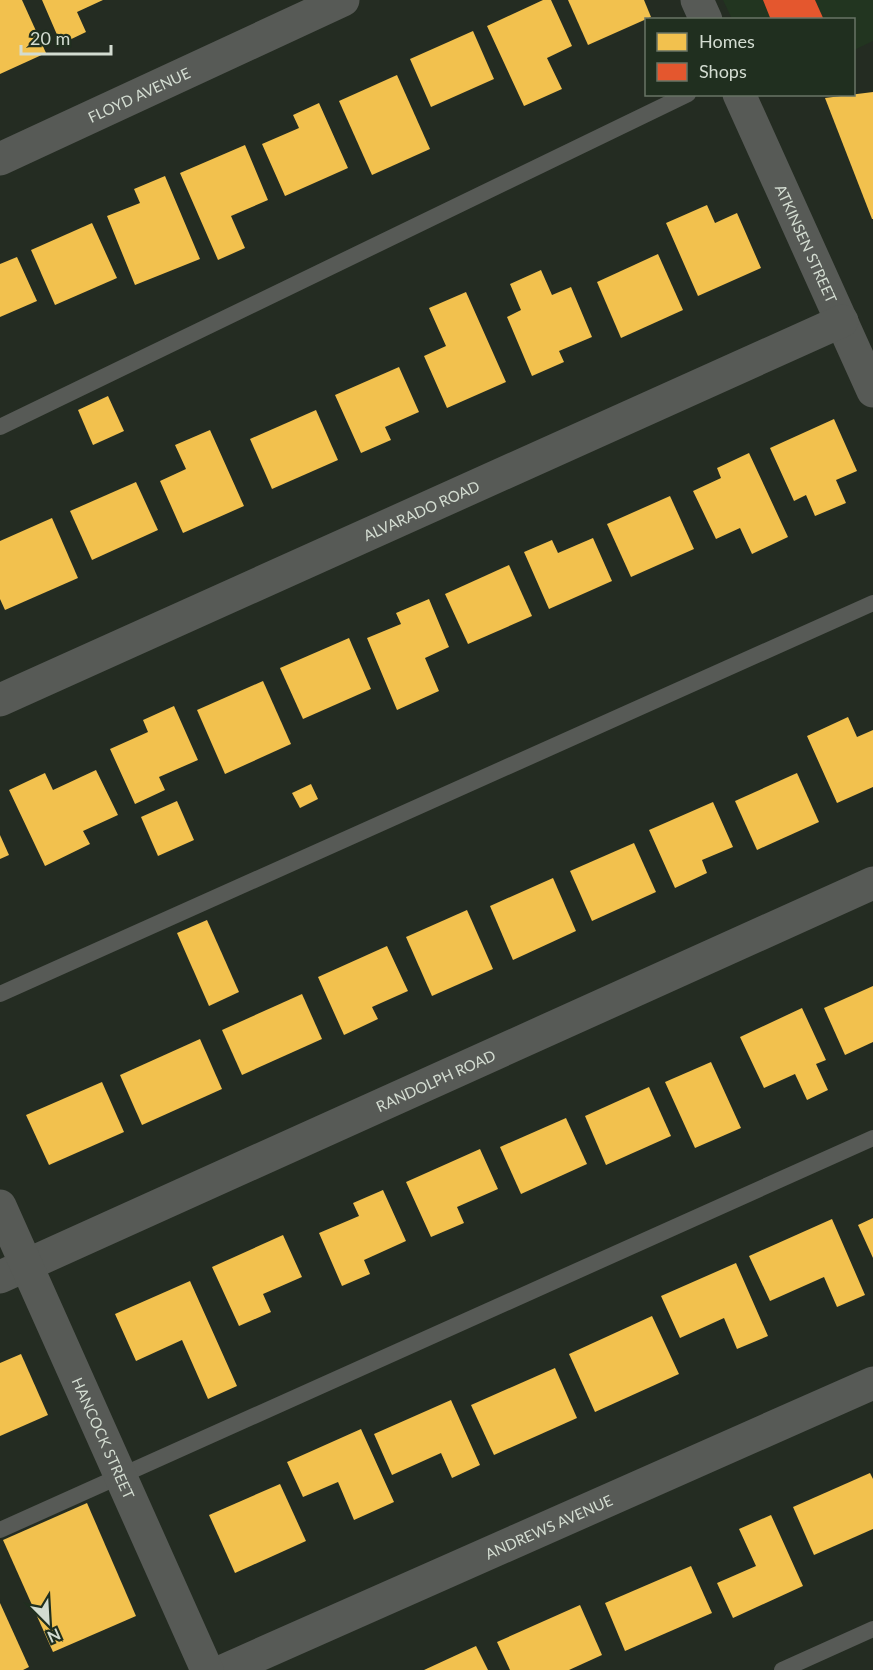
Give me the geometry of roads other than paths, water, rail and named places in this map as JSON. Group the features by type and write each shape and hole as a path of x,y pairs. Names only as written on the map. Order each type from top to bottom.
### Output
{"street":[{"name":"FLOYD AVENUE","path":"0,159 343,0"},
{"path":"697,0 705,18"},
{"name":"ATKINSEN STREET","path":"741,96 872,387"},
{"name":"ALVARADO ROAD","path":"0,700 842,321"},
{"name":"RANDOLPH ROAD","path":"13,1271 873,883"},
{"name":"HANCOCK STREET","path":"0,1206 13,1271 121,1477 207,1670"},
{"name":"ANDREWS AVENUE","path":"225,1670 873,1383"}],"lane":[{"path":"0,427 684,96"},
{"path":"0,994 873,603"},
{"path":"0,1530 873,1138"},
{"path":"782,1670 873,1629"}]}
